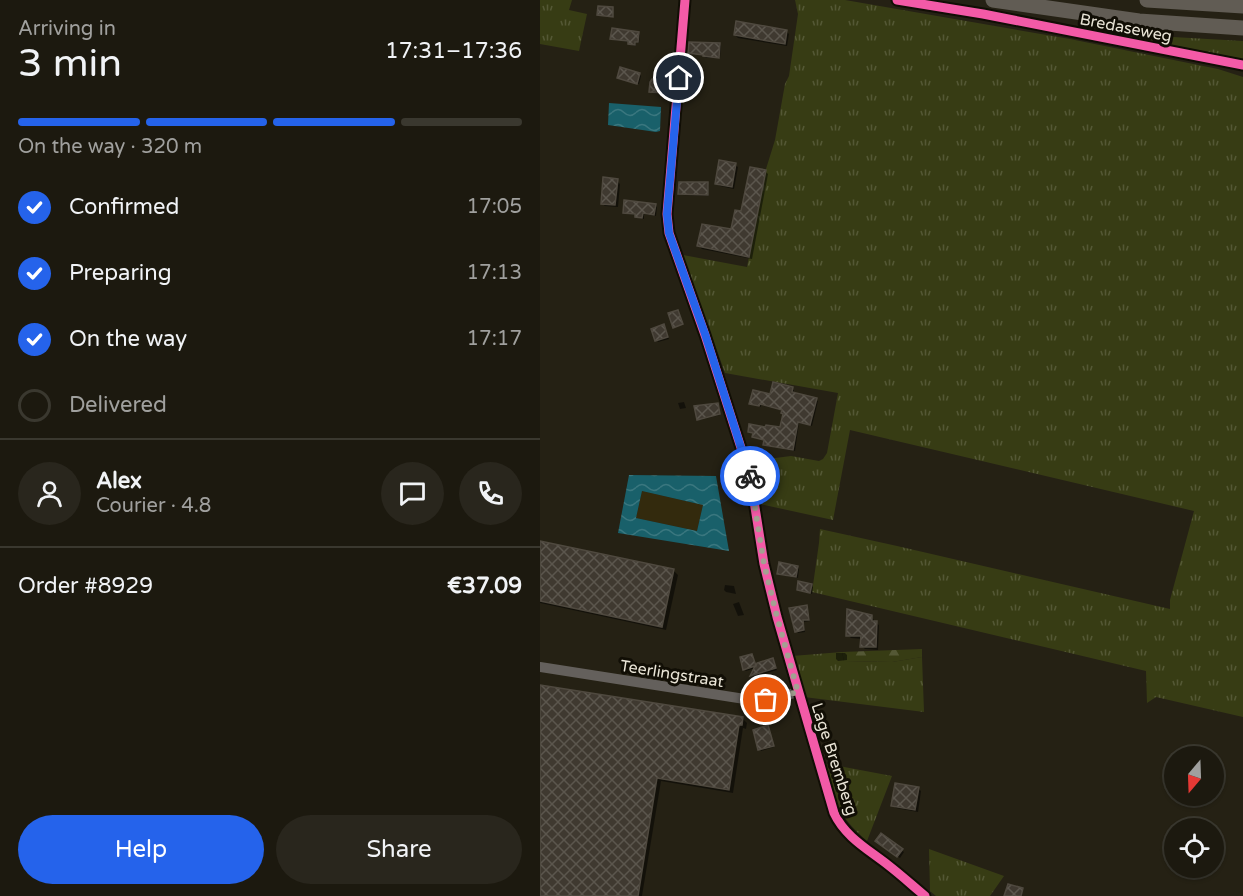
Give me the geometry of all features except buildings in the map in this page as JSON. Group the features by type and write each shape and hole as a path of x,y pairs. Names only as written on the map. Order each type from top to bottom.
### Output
{"highway":[{"path":"993,0 1139,21 1243,28"},
{"path":"1147,0 1243,6"}],"street":[{"name":"Lage Bremberg","path":"685,0 667,214 669,233 705,334 750,476 764,564 777,617 834,813 839,825 849,835 925,896"},
{"name":"Bredaseweg","path":"897,0 1243,65"},
{"name":"Teerlingstraat","path":"540,668 751,700 766,700 798,692"}],"shaded area":[{"path":"642,491 703,505 697,531 636,518"}],"green space":[{"path":"540,0 572,0 569,10 587,14 579,51 540,44"},
{"path":"795,0 845,0 1070,39 1218,69 1243,77 1243,717 1156,697 1147,703 1146,671 812,592 820,529 1170,609 1170,600 1194,511 850,430 833,520 760,504 751,461 791,456 819,461 823,459 827,453 838,393 725,373 683,255 747,267 766,169 775,140 785,84 789,76 798,14"},
{"path":"1106,28 1155,36 1243,41 1243,59 1126,36"},
{"path":"922,649 922,657 892,662 844,661 842,652"},
{"path":"842,652 844,661 892,662 922,657 924,712 804,697 792,656"},
{"path":"823,763 892,776 867,841 843,815 830,787"},
{"path":"929,849 1004,876 990,896 936,896 930,891"}],"water":[{"path":"609,103 661,107 660,131 608,125"},
{"path":"629,475 716,476 729,551 618,533","holes":["642,491 703,505 697,531 636,518"]}],"cycle path":[{"path":"685,0 667,214 669,233 705,335 750,476 764,564 777,617 834,813 851,836 925,896"},
{"path":"897,0 983,14 1243,65"}],"way so far":[{"path":"750,476 764,564 798,692 766,700"}],"route":[{"path":"679,78 667,214 669,233 705,334 750,476"}]}
